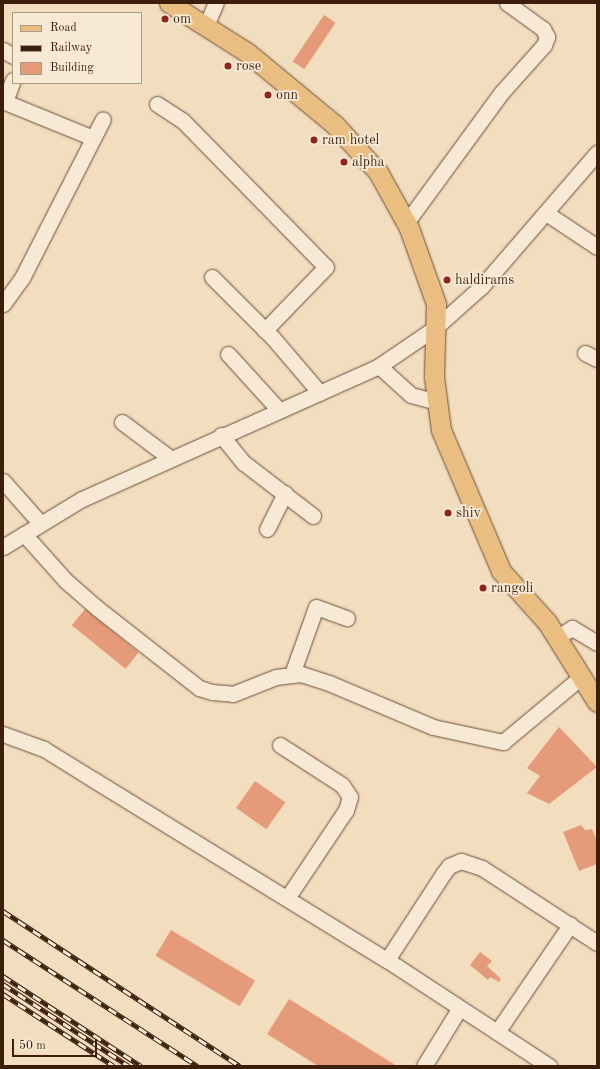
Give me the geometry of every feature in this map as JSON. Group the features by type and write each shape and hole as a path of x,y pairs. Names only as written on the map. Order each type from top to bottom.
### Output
{"main road":[{"path":"169,3 248,53 335,125 378,172 406,223 436,304 435,328 438,402 441,430 501,571 558,637 597,702"}],"street":[{"path":"206,26 216,3"},
{"path":"406,223 480,122 547,37 543,29 507,3"},
{"path":"3,50 12,55"},
{"path":"12,83 5,102 93,138"},
{"path":"157,104 183,120 326,267 265,330"},
{"path":"5,297 22,278 103,119"},
{"path":"3,547 82,499 221,434 320,393 379,366 435,328 482,286 597,153"},
{"path":"546,212 597,247"},
{"path":"212,277 265,330 320,393"},
{"path":"228,354 279,410"},
{"path":"379,366 411,395 438,402"},
{"path":"122,422 170,458"},
{"path":"221,434 244,462 313,516"},
{"path":"3,481 41,524"},
{"path":"267,529 284,493"},
{"path":"24,534 66,580 97,608 199,688 233,694 292,674 329,683 433,727 503,742 581,677"},
{"path":"292,674 314,609 320,607 347,618"},
{"path":"558,637 572,628 597,643"},
{"path":"3,734 44,749 387,960 549,1066"},
{"path":"280,745 342,785 350,797 346,810 287,898"},
{"path":"387,960 443,874 449,866 461,861 475,864 597,943"},
{"path":"497,1032 570,925"},
{"path":"424,1066 459,1008"}],"building":[{"path":"324,15 336,23 304,69 293,61"},
{"path":"85,609 139,652 125,669 72,625"},
{"path":"559,727 597,767 549,804 527,793 540,776 527,768"},
{"path":"255,781 285,802 266,829 236,808"},
{"path":"581,825 585,830 592,829 597,841 597,864 579,871 563,832"},
{"path":"171,930 255,980 240,1006 156,956"},
{"path":"480,952 492,961 487,966 501,979 499,982 490,977 488,980 470,965"},
{"path":"289,999 397,1066 318,1066 267,1034"}],"railway":[{"path":"3,911 240,1066"},
{"path":"3,940 198,1066"},
{"path":"3,976 141,1066"},
{"path":"3,984 129,1066"},
{"path":"3,994 114,1066"}],"place":[{"name":"om","path":"165,19"},
{"name":"rose","path":"228,66"},
{"name":"onn","path":"268,95"},
{"name":"ram hotel","path":"314,140"},
{"name":"alpha","path":"344,162"},
{"name":"haldirams","path":"447,280"},
{"name":"shiv","path":"448,513"},
{"name":"rangoli","path":"483,588"}]}
